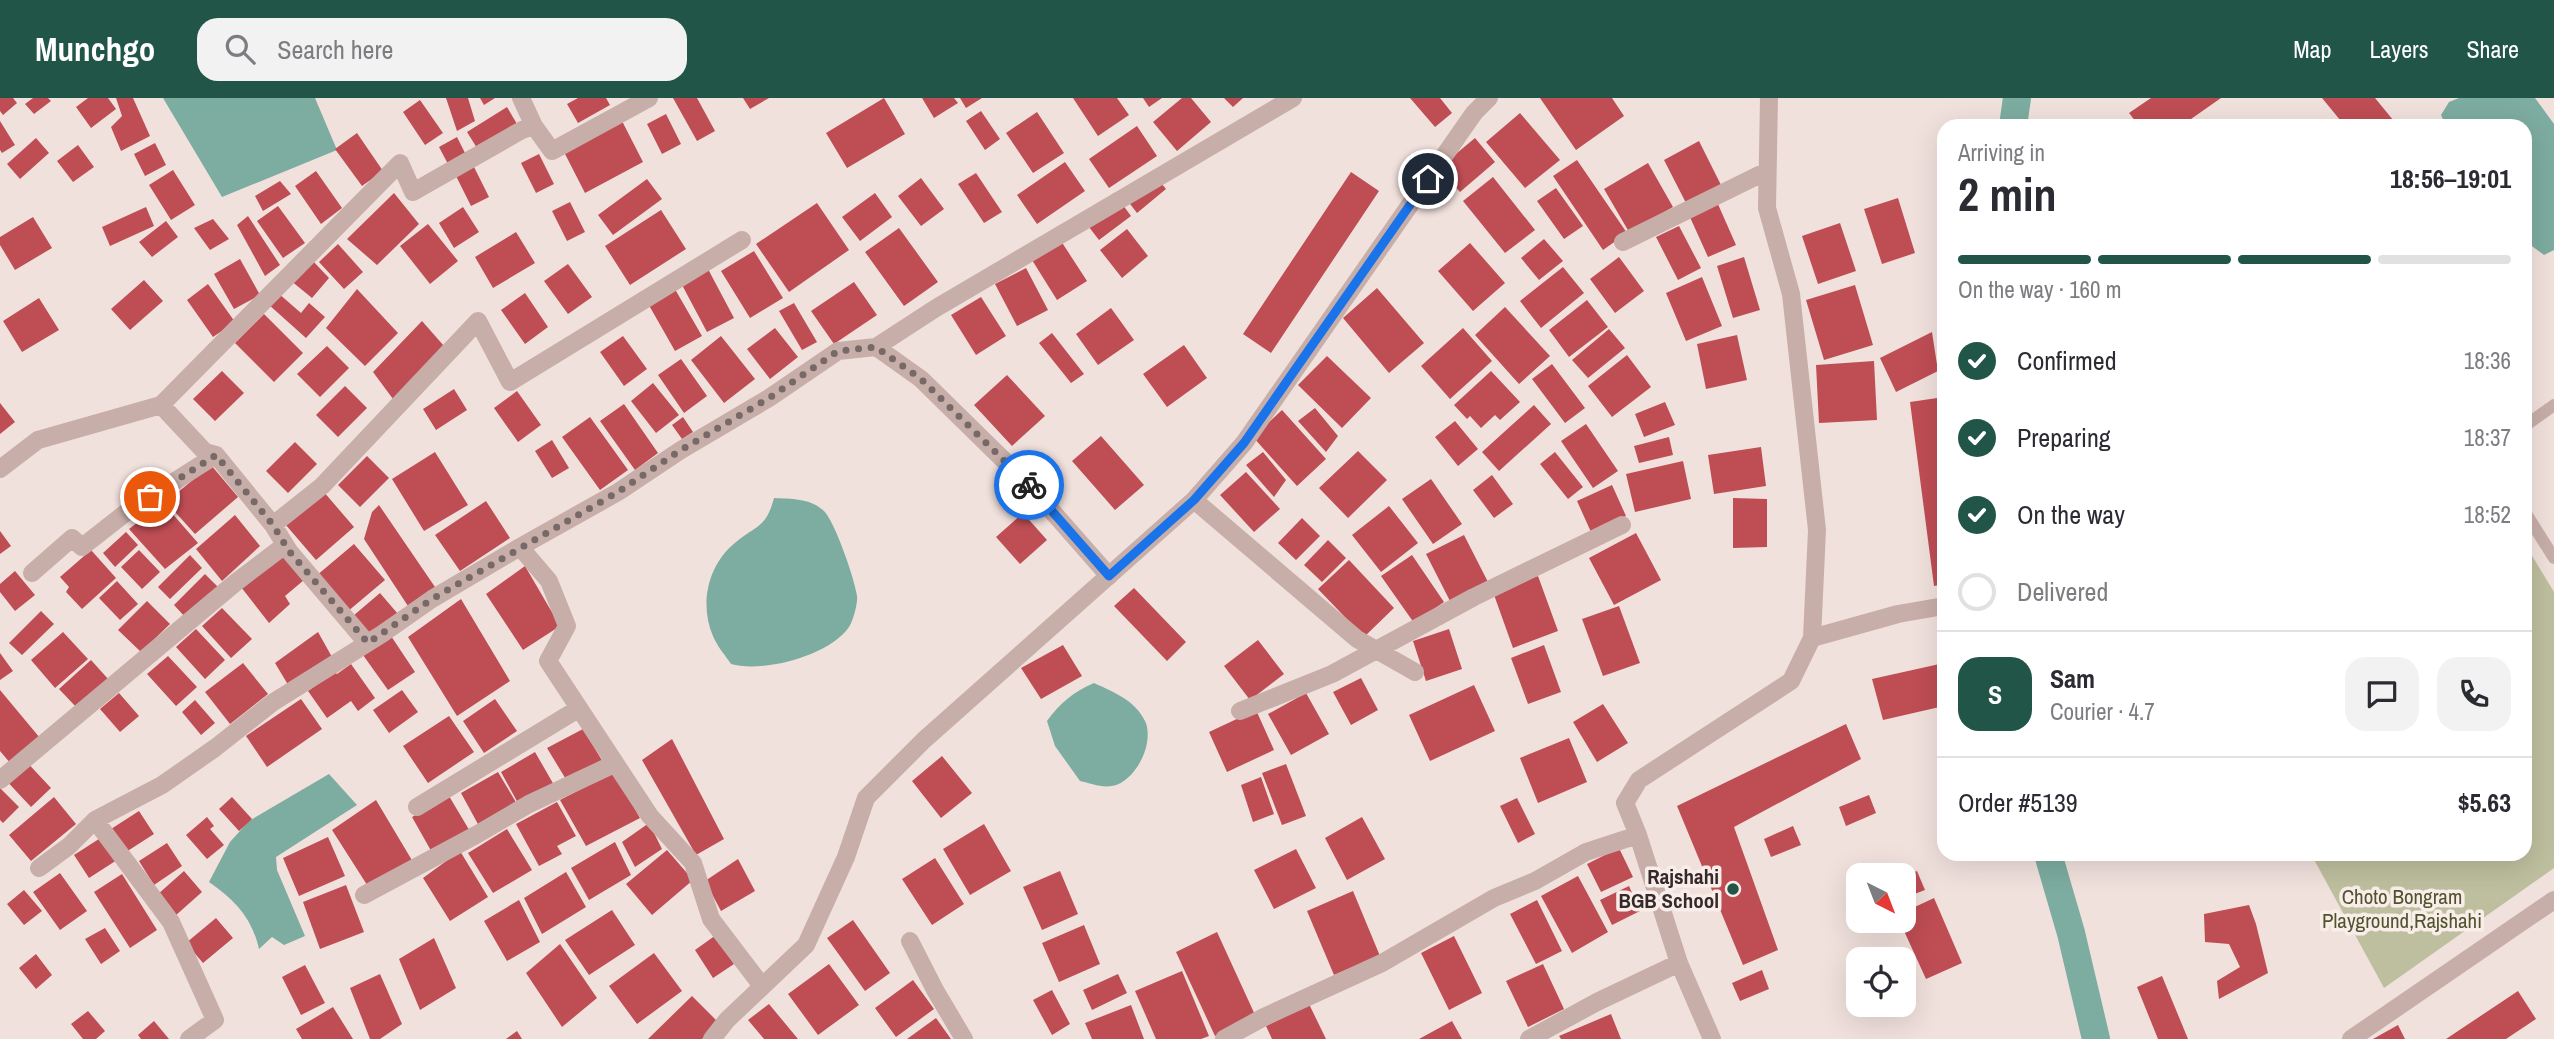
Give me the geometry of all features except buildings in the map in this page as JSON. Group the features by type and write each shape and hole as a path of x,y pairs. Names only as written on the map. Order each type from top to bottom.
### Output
{"street":[{"path":"521,98 534,126 552,151 649,98"},
{"path":"39,868 69,846 95,820 162,785 272,703 432,599 618,492 681,450 769,398 838,351 876,347 1293,98"},
{"path":"712,1039 727,1020 806,945 846,857 866,798 924,740 1194,500 1244,443 1474,113 1489,98"},
{"path":"1712,1039 1679,963 1625,803 1639,780 1791,681 1812,638 1817,530 1791,294 1767,208 1769,98"},
{"path":"0,469 38,440 162,405 400,163 413,192 522,130 534,126"},
{"path":"1623,242 1768,171"},
{"path":"273,525 322,486 478,321 510,382 742,240"},
{"path":"876,347 921,379 1030,485 1109,576"},
{"path":"162,405 205,452 216,455 273,525 285,545 368,643"},
{"path":"32,573 72,538 82,547 128,510 216,455"},
{"path":"1194,500 1357,639 1415,672"},
{"path":"1240,711 1332,674 1474,597 1622,525"},
{"path":"0,780 235,583 285,545"},
{"path":"520,547 549,582 568,626 548,661 650,816 693,863 711,919 762,986"},
{"path":"1812,638 1898,614 1937,607"},
{"path":"417,807 578,709"},
{"path":"364,895 529,804 614,764"},
{"path":"95,820 171,922 215,1020 192,1038"},
{"path":"1224,1039 1264,1017 1382,963 1494,898 1535,881 1586,852 1638,835"},
{"path":"2351,1039 2554,900"},
{"path":"910,940 964,1039"},
{"path":"1529,1039 1597,1002 1679,963"}],"lane":[{"path":"2532,421 2554,405"},
{"path":"2532,523 2554,558"}],"green space":[{"name":"Choto Bongram Playground,Rajshahi","path":"2532,556 2554,592 2554,868 2384,988 2315,861 2532,861"}],"water":[{"path":"163,98 315,98 337,150 222,197"},
{"path":"2459,98 2535,98 2554,124 2554,250 2544,255 2532,246 2532,119 2443,119 2441,115 2449,102"},
{"path":"774,498 807,501 824,511 839,539 853,578 857,596 855,612 849,627 840,637 811,654 777,664 731,664 713,636 709,624 709,585 726,551 764,521"},
{"path":"1094,683 1116,693 1135,707 1145,721 1147,730 1145,750 1136,769 1121,783 1112,786 1080,781 1055,746 1047,721 1067,699"},
{"path":"329,774 357,805 276,857 277,870 305,936 284,945 272,937 259,949 247,919 227,896 209,882 230,842 249,821"}],"waterway":[{"path":"2014,119 2017,98"},
{"path":"2050,861 2071,933 2096,1039"}],"way so far":[{"path":"150,497 216,455 273,525 289,551 368,643 432,599 618,492 681,450 769,398 838,351 876,347 921,379 1029,485"}],"place":[{"name":"Rajshahi BGB School","path":"1733,889"}],"route":[{"path":"1029,485 1109,576 1194,500 1244,443 1428,179"}]}
